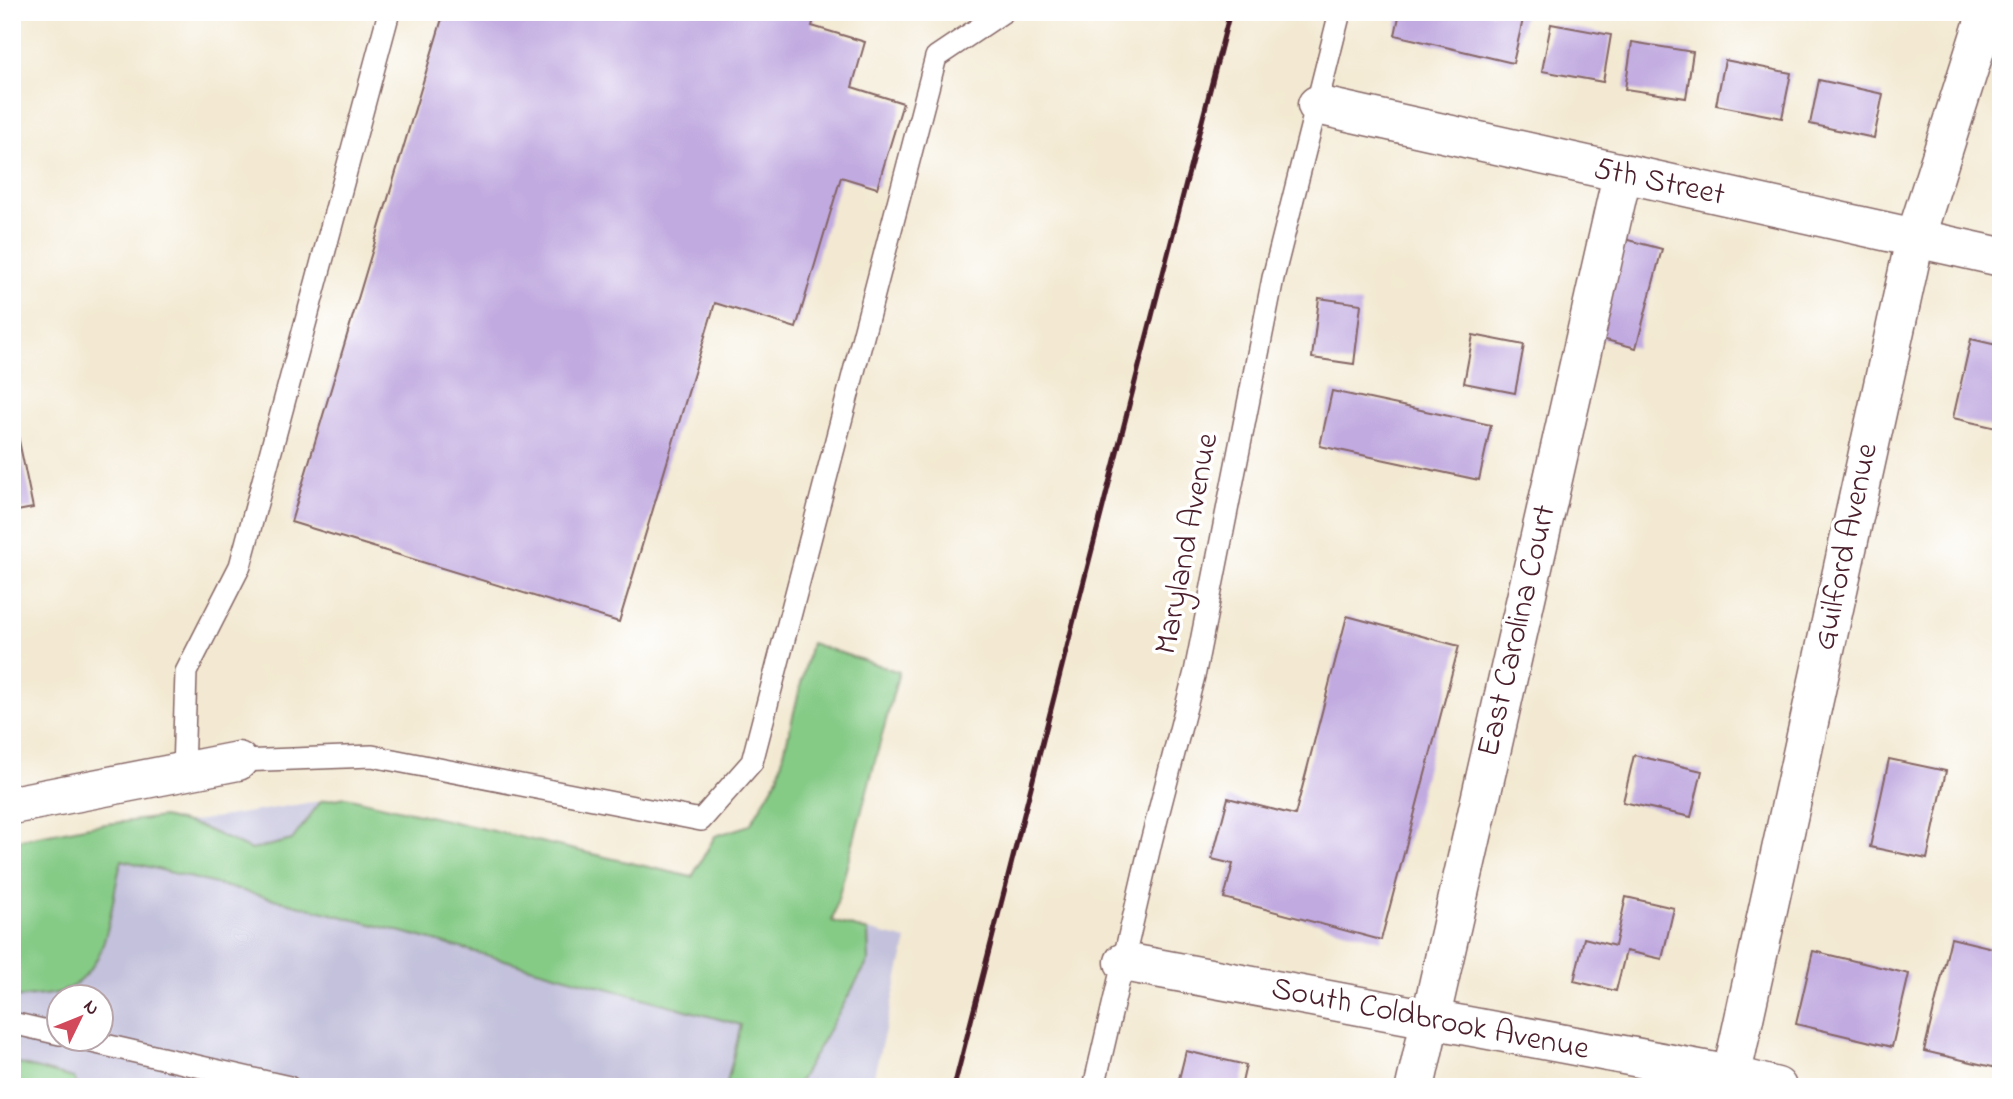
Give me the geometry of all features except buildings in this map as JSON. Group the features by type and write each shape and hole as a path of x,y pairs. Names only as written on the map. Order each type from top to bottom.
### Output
{"street":[{"name":"Guilford Avenue","path":"1730,1081 1915,239 1987,12"},
{"name":"5th Street","path":"1317,106 2001,257"},
{"name":"East Carolina Court","path":"1415,1087 1622,175"},
{"path":"12,805 238,761"},
{"name":"South Coldbrook Avenue","path":"1124,962 1730,1081 1777,1087"}],"lane":[{"path":"183,772 186,672 240,566 389,12"},
{"path":"238,761 372,756 701,820 752,762 936,57 1003,12"},
{"name":"Maryland Avenue","path":"1094,1087 1151,842 1195,672 1273,278 1340,12"},
{"path":"12,1023 46,1031"},
{"path":"116,1048 289,1087"}],"shaded area":[{"path":"346,797 907,940 871,1087 12,1087 12,850"}],"green space":[{"path":"811,643 899,672 832,921 868,931 869,960 796,1087 726,1087 741,1025 406,933 122,860 107,932 93,965 82,979 75,984 46,984 46,995 12,998 12,841 90,826 163,817 199,826 251,850 292,840 321,801 346,797 692,877 715,836 750,825 778,777"},
{"path":"12,1062 74,1078 78,1087 12,1087"}],"railway":[{"path":"954,1087 1230,12"}]}
